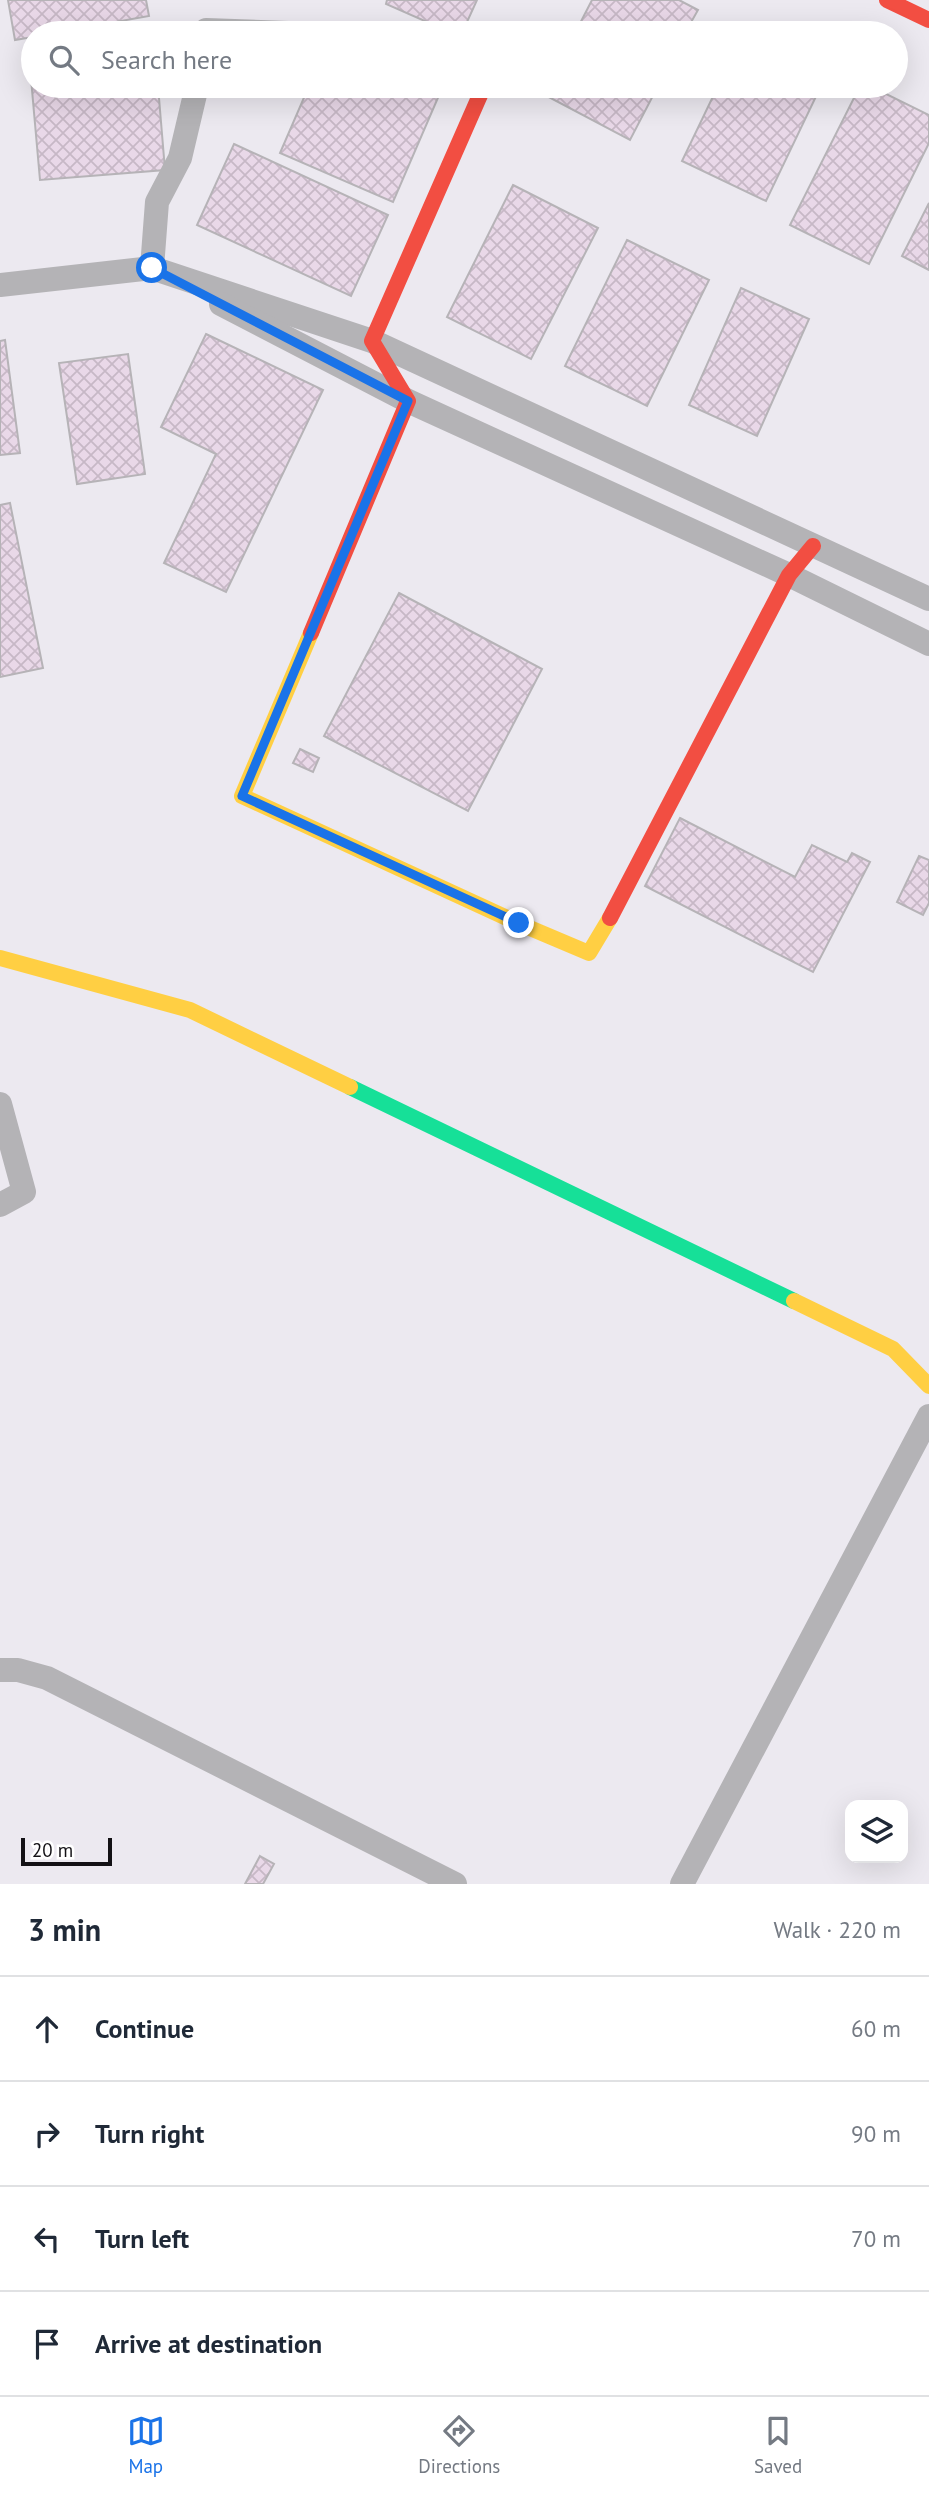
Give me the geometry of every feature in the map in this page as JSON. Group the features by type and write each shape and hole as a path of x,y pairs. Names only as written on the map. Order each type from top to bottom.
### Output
{"main road":[{"path":"887,0 929,20"},
{"path":"479,98 372,341 408,401 242,796 590,953 627,888 789,575 813,546"},
{"path":"0,958 190,1010 892,1349 929,1386"}],"street":[{"path":"152,268 157,202 180,158 194,98"},
{"path":"152,268 408,401 789,575 929,644"},
{"path":"0,285 152,268 372,341 494,395 929,599"},
{"path":"0,1104 24,1192 0,1205"},
{"path":"682,1884 929,1416"},
{"path":"0,1689 9,1670 47,1678 455,1884"}],"building":[{"path":"8,0 146,0 149,16 121,21 21,21 21,39 15,40"},
{"path":"387,0 477,0 467,21 425,21 386,4"},
{"path":"592,0 679,0 698,10 692,21 581,21"},
{"path":"33,98 159,98 165,170 40,180"},
{"path":"304,98 438,98 393,202 280,153"},
{"path":"551,98 652,98 630,140"},
{"path":"712,98 815,98 766,201 682,161"},
{"path":"854,98 894,98 929,115 929,143 869,264 790,225"},
{"path":"234,144 388,215 351,296 197,225"},
{"path":"513,185 598,228 531,359 447,317"},
{"path":"929,203 929,270 902,256"},
{"path":"627,240 709,280 647,406 565,366"},
{"path":"741,288 809,319 757,436 689,405"},
{"path":"206,334 323,390 226,592 164,563 216,454 161,427"},
{"path":"5,340 20,453 0,455 0,341"},
{"path":"128,354 145,474 77,484 59,363"},
{"path":"10,503 43,668 0,677 0,505"},
{"path":"399,593 542,669 468,811 324,736"},
{"path":"300,749 319,758 313,772 293,763"},
{"path":"680,818 795,877 812,845 847,862 852,853 870,862 813,972 645,886"},
{"path":"919,856 929,860 929,903 923,915 897,902"},
{"path":"260,1856 274,1864 263,1884 245,1884"}],"traffic: fast":[{"path":"350,1087 794,1301"}],"traffic: slow":[{"path":"311,633 242,796 589,953 610,918"},
{"path":"0,958 190,1010 350,1087"},
{"path":"794,1301 893,1349 929,1386"}],"traffic: jam":[{"path":"887,0 929,20"},
{"path":"311,633 408,401 372,341 479,98"},
{"path":"610,918 789,575 813,546"}],"route":[{"path":"152,268 408,401 242,796 519,923"}]}
